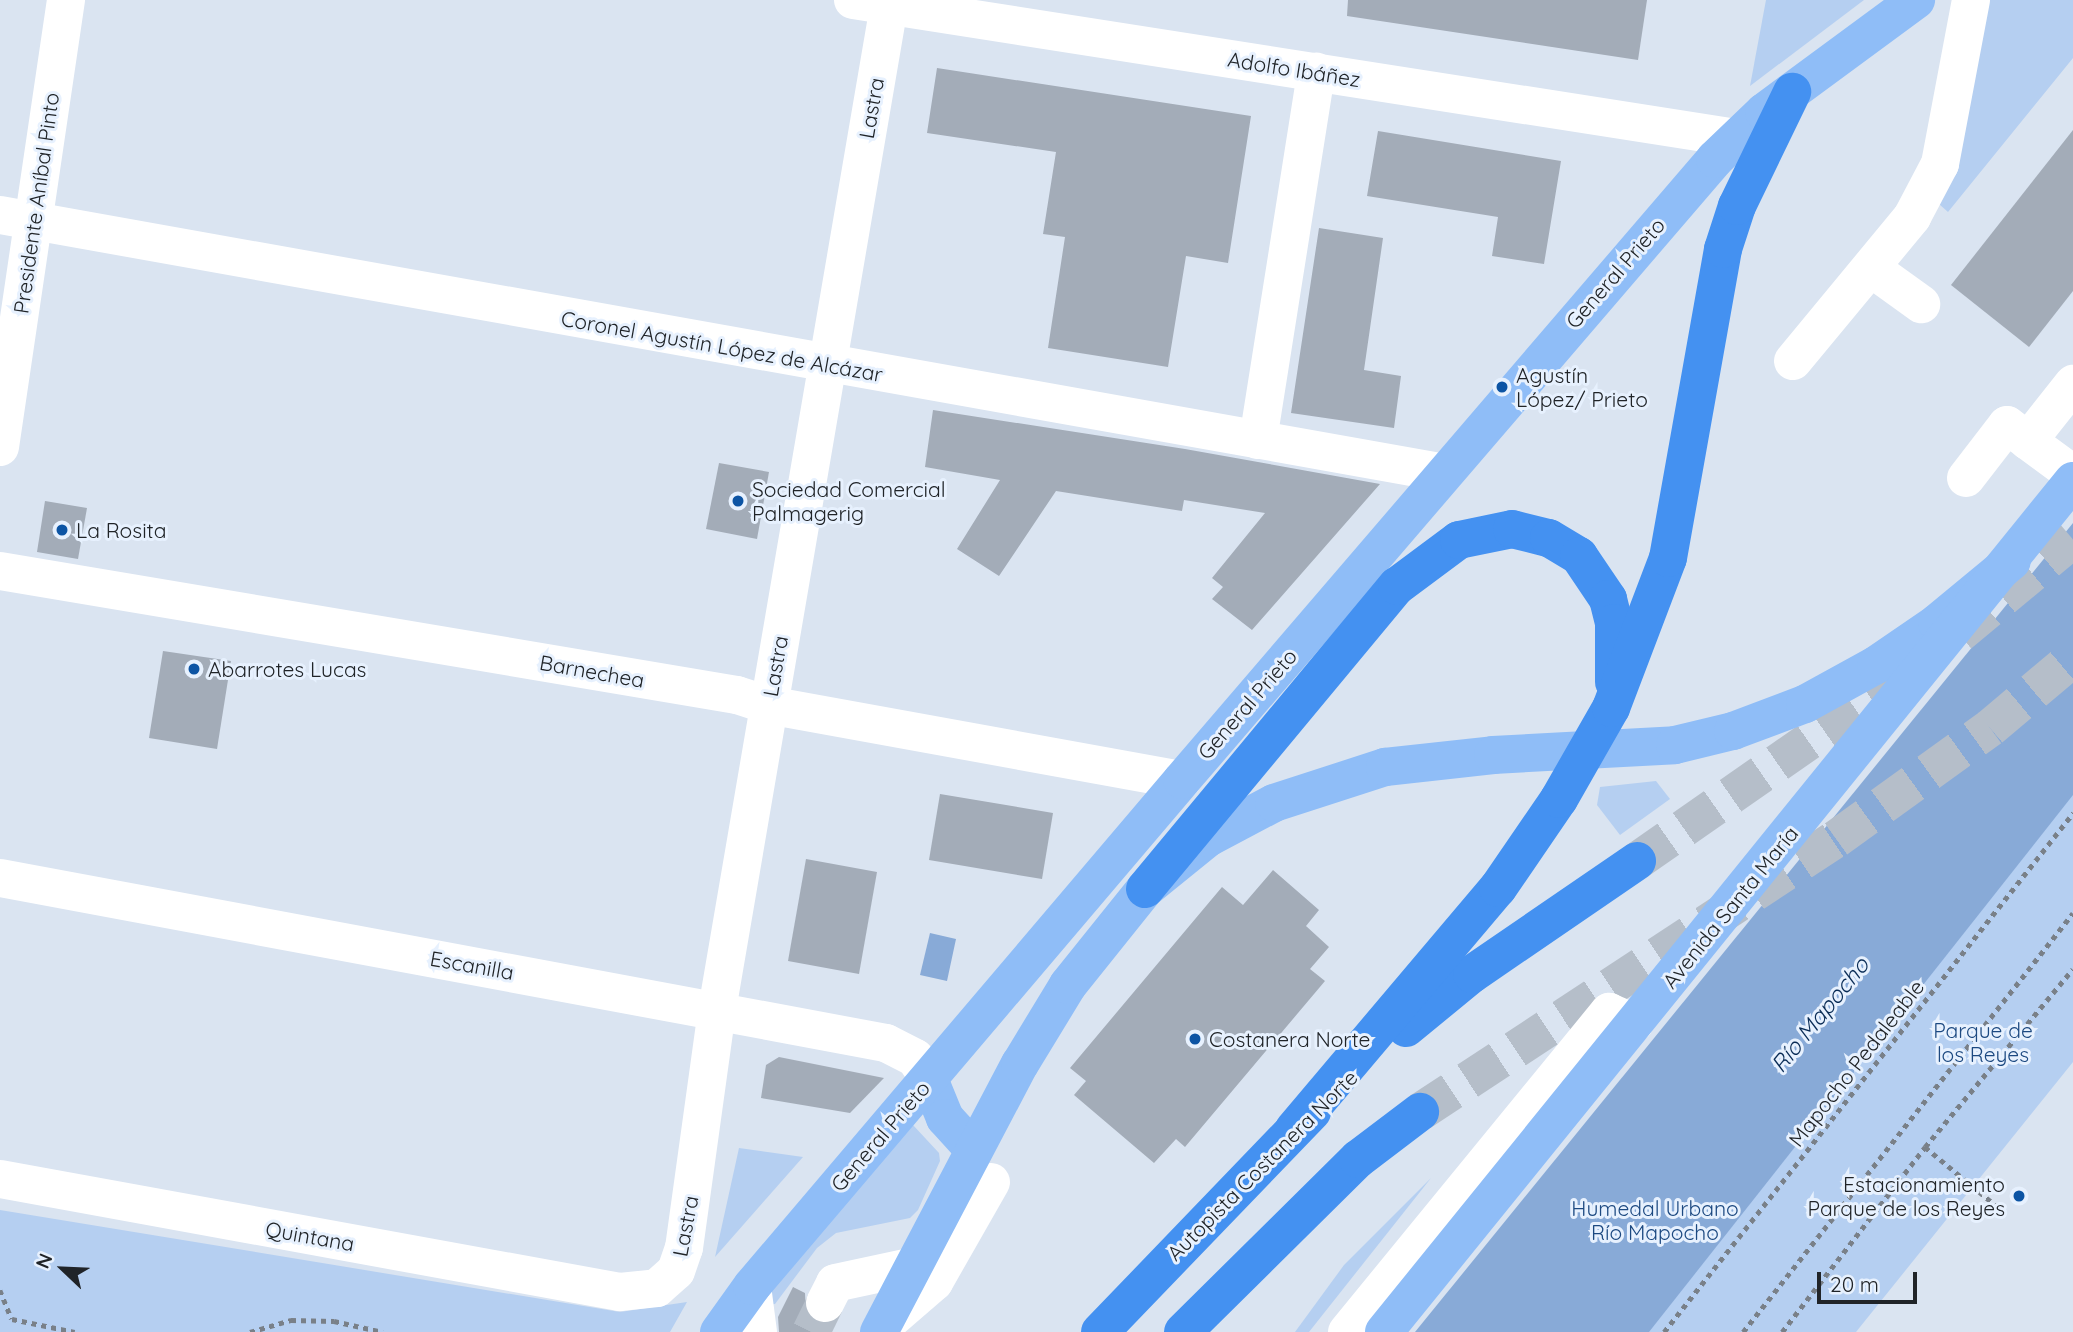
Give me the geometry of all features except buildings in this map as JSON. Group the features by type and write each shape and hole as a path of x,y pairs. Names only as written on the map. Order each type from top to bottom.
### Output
{"highway":[{"path":"1294,1129 1497,888 1559,799 1611,708 1668,558 1723,249 1737,206 1792,92"},
{"path":"1145,889 1396,586 1423,563 1472,535 1492,530 1533,532 1565,545 1591,569 1608,599 1614,623 1611,708"},
{"name":"Autopista Costanera Norte","path":"1100,1332 1294,1129 1363,1064 1472,974 1637,861"},
{"path":"1183,1332 1358,1158 1420,1112"},
{"path":"1218,1332 1307,1206"}],"main road":[{"name":"General Prieto","path":"719,1332 752,1286 1182,780 1445,472 1736,138 1792,92 1916,0"},
{"name":"Avenida Santa María","path":"1384,1332 2012,561 2073,481"},
{"path":"881,1329 914,1266 992,1176 995,1109 1068,985 1145,889 1208,838 1298,794 1385,767 1493,755 1619,750 1703,739 1805,704 1916,637 2012,561"},
{"path":"929,1079 945,1118 992,1176"}],"street":[{"name":"Presidente Aníbal Pinto","path":"0,447 17,218 66,0"},
{"path":"1793,361 1912,217 1940,164 1972,0"},
{"name":"Adolfo Ibáñez","path":"877,2 1736,138"},
{"name":"Lastra","path":"620,1292 657,1288 680,1261 717,1010 827,364 877,2"},
{"path":"1258,440 1316,72"},
{"name":"Coronel Agustín López de Alcázar","path":"17,218 1445,472"},
{"path":"1871,268 1921,304"},
{"path":"2028,441 2073,384"},
{"path":"1966,478 2007,425 2073,474"},
{"name":"Barnechea","path":"0,572 737,695 768,705 1182,780"},
{"name":"Escanilla","path":"0,878 896,1045 915,1058 929,1079"},
{"path":"1347,1332 1609,1012 1635,1023"},
{"path":"881,1329 934,1282 992,1176"},
{"name":"Quintana","path":"0,1179 620,1292"},
{"path":"830,1293 914,1266"},
{"path":"752,1286 758,1332"}],"path":[{"name":"Mapocho Pedaleable","path":"1664,1332 2073,813"},
{"path":"1743,1332 2073,913"},
{"path":"1782,1332 1925,1147 2073,969"},
{"path":"1925,1147 2005,1213"},
{"path":"0,1290 12,1319 75,1332"},
{"path":"250,1332 291,1320 334,1321 383,1332"}],"green space":[{"path":"1766,0 1864,0 1750,86"},
{"path":"1988,0 2073,0 2073,58 1948,212 1939,204 1961,151"},
{"name":"Humedal Urbano Río Mapocho","path":"2073,528 2073,1062 1856,1332 1422,1332"},
{"path":"1656,781 1670,799 1620,835 1597,805 1600,787"},
{"path":"913,1125 939,1153 940,1161 918,1210 910,1218 836,1233 817,1248 775,1304 765,1305 764,1297"},
{"path":"739,1148 803,1157 715,1257"},
{"path":"1431,1178 1309,1332 1295,1332 1344,1265"},
{"path":"0,1210 620,1312 687,1302 670,1332 0,1332"}],"water":[{"name":"Humedal Urbano Río Mapocho","path":"2073,523 2073,795 1649,1332 1415,1332"},
{"path":"930,933 956,939 947,981 920,975"}],"tunnel":[{"path":"1959,634 2073,539"},
{"path":"1420,1112 1836,839 1990,728 2073,658"},
{"path":"1637,861 1914,668"},
{"path":"811,1332 825,1303"}],"place":[{"name":"Agustín López/ Prieto","path":"1502,387"},
{"name":"Sociedad Comercial Palmagerig","path":"738,501"},
{"name":"La Rosita","path":"62,530"},
{"name":"Abarrotes Lucas","path":"194,669"},
{"name":"Costanera Norte","path":"1195,1039"},
{"name":"Estacionamiento Parque de los Reyes","path":"2019,1196"}],"water label":[{"name":"Río Mapocho","path":"1820,1015"}],"park label":[{"name":"Parque de los Reyes","path":"1983,1042"}]}
